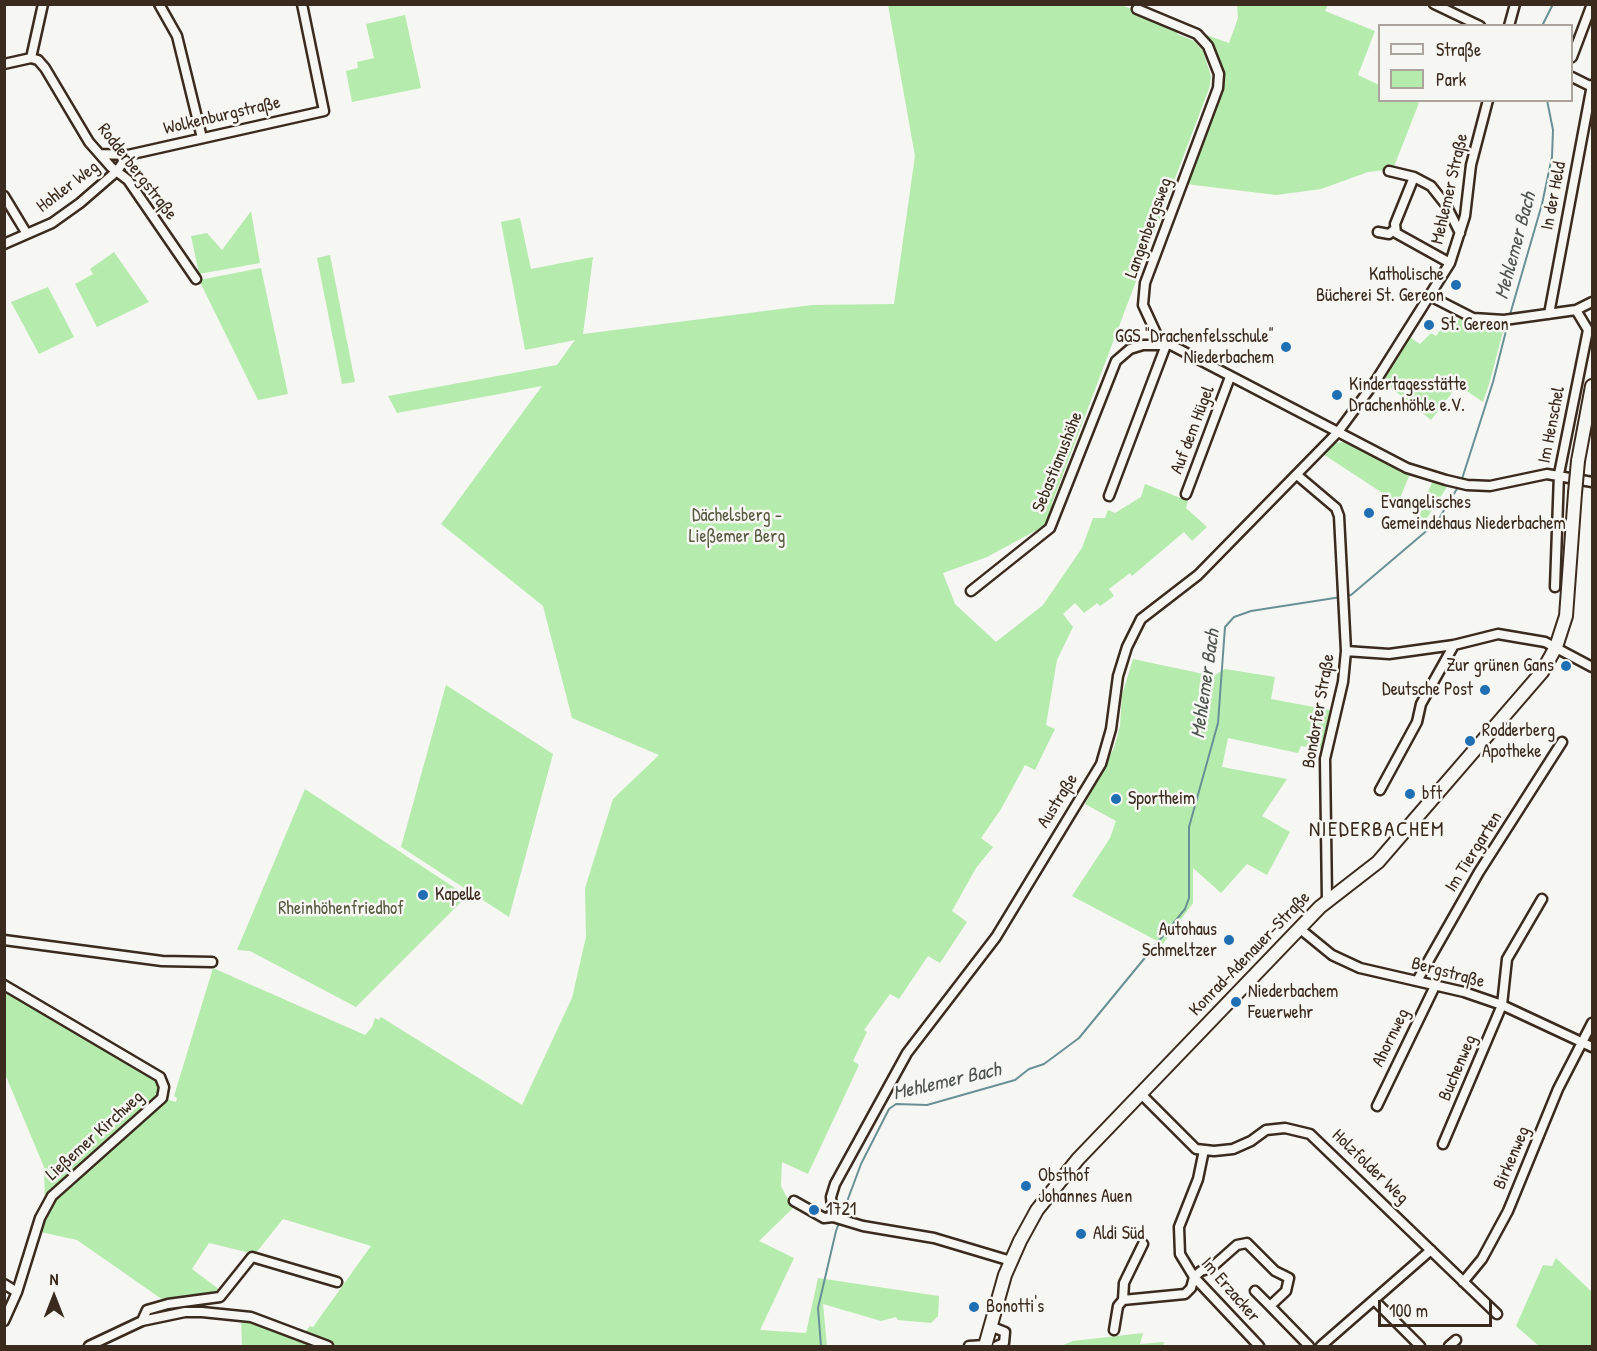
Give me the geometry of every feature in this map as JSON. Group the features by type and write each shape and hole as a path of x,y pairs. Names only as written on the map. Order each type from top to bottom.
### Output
{"main road":[{"name":"Konrad-Adenauer-Straße","path":"989,1346 990,1326 1011,1261 1043,1202 1078,1159 1299,928 1328,900 1378,862 1518,704 1542,672 1556,646 1567,605 1578,460 1593,386"}],"street":[{"path":"4,64 31,58 43,4"},
{"path":"159,4 177,36 202,138"},
{"name":"Wolkenburgstraße","path":"100,154 128,155 324,111 302,4"},
{"path":"1434,4 1476,24"},
{"path":"1510,24 1515,4"},
{"path":"1573,54 1592,4"},
{"name":"Langenbergsweg","path":"1137,9 1197,34 1208,46 1219,74 1218,88 1144,289 1145,311 1163,344"},
{"name":"Rodderbergstraße","path":"31,58 38,60 45,68 89,142 128,180 196,279"},
{"path":"1573,77 1592,86"},
{"name":"In der Held","path":"1550,314 1592,86"},
{"name":"Mehlemer Straße","path":"1338,432 1377,379 1450,263 1460,233 1468,196 1471,165 1487,102"},
{"path":"117,171 128,155"},
{"name":"Hohler Weg","path":"4,244 52,223 117,171"},
{"path":"1389,171 1414,177 1431,186 1446,206 1460,233"},
{"path":"1414,177 1395,224 1396,233 1450,263"},
{"path":"4,196 27,234"},
{"path":"1378,232 1389,234 1395,229"},
{"path":"1430,296 1473,318 1504,320 1576,309 1593,302"},
{"name":"Im Henschel","path":"1554,587 1559,474 1588,330 1576,309"},
{"path":"1109,496 1163,344 1177,348 1407,468 1467,485 1490,486 1531,476 1559,474 1593,482"},
{"name":"Sebastianushöhe","path":"971,591 1050,528 1116,361 1130,349 1143,345 1163,344"},
{"name":"Auf dem Hügel","path":"1186,494 1230,377"},
{"name":"Austraße","path":"835,1218 831,1197 835,1184 907,1053 996,937 1101,764 1111,729 1118,676 1127,647 1141,620 1198,575 1338,432"},
{"name":"Bondorfer Straße","path":"1297,475 1336,508 1339,516 1347,651 1325,759 1328,900"},
{"path":"1347,651 1389,654 1454,645 1498,634 1556,646 1593,667"},
{"path":"1380,790 1417,722 1421,704 1454,645"},
{"name":"Im Tiergarten","path":"1417,981 1479,872 1562,742"},
{"name":"Buchenweg","path":"1443,1144 1502,1005 1507,959 1542,899"},
{"name":"Bergstraße","path":"1299,928 1332,955 1360,968 1464,992 1502,1005 1593,1047"},
{"path":"4,940 162,961 212,962"},
{"name":"Ließemer Kirchweg","path":"4,985 160,1077 164,1088 162,1098 52,1196 40,1218 17,1292 4,1321"},
{"name":"Ahornweg","path":"1377,1106 1435,986"},
{"name":"Birkenweg","path":"1463,1282 1482,1259 1508,1211 1558,1089 1593,1023"},
{"path":"1141,1094 1183,1138 1196,1149 1204,1150"},
{"name":"Holzfolder Weg","path":"1204,1150 1233,1149 1251,1141 1266,1130 1286,1128 1310,1134 1497,1314"},
{"name":"Im Erzacker","path":"1204,1150 1198,1179 1179,1227 1180,1254 1194,1277 1258,1347"},
{"path":"794,1201 824,1218 835,1218 934,1238 1011,1261"},
{"path":"1123,1300 1185,1294 1191,1288 1194,1277 1211,1268 1237,1245 1247,1243 1275,1271 1289,1278 1286,1292 1270,1306"},
{"path":"1114,1330 1118,1306 1123,1300 1124,1283 1143,1244"},
{"path":"1322,1347 1431,1250"},
{"path":"142,1321 147,1310 168,1304 220,1297 252,1257 337,1282"},
{"path":"4,1284 17,1292"},
{"path":"1254,1292 1309,1347"},
{"path":"1375,1301 1420,1347"},
{"path":"89,1347 142,1321 185,1312 235,1314 258,1320 328,1347"},
{"path":"969,1347 1004,1343 1005,1332 990,1326"}],"green space":[{"name":"Dächelsberg - Ließemer Berg","path":"888,5 1122,5 1179,28 1177,34 1194,41 1203,51 1211,76 1210,86 1052,503 1055,509 1048,524 987,557 943,573 955,604 996,642 1043,605 1082,548 1093,518 1105,518 1108,510 1115,513 1141,497 1145,484 1188,501 1186,508 1207,527 1192,541 1184,532 1132,576 1130,573 1109,589 1114,596 1100,606 1097,603 1084,613 1075,603 1063,614 1073,627 1057,660 1046,725 1055,729 1035,770 1025,765 1001,809 981,838 993,847 976,868 952,911 967,922 940,963 928,956 899,999 890,994 864,1030 867,1032 853,1061 859,1065 808,1174 782,1162 781,1186 795,1206 759,1241 794,1258 760,1330 806,1333 818,1278 939,1296 938,1316 931,1323 898,1320 896,1317 881,1321 823,1304 827,1346 242,1346 241,1320 299,1340 310,1326 313,1327 371,1246 283,1219 255,1254 209,1243 192,1269 224,1293 166,1302 77,1240 41,1232 42,1220 54,1198 166,1099 176,1102 177,1098 174,1096 213,968 365,1035 372,1027 375,1018 379,1020 381,1017 522,1105 572,998 586,937 585,888 613,799 659,755 572,718 543,606 441,524 542,386 397,413 388,396 557,365 575,340 525,350 501,222 520,218 531,269 593,257 583,334 812,305 894,304 915,156"},
{"path":"1237,5 1328,5 1325,11 1375,31 1358,75 1378,85 1378,102 1419,103 1393,169 1368,172 1321,189 1276,195 1186,184 1222,74 1198,32 1229,43 1238,18"},
{"path":"405,15 421,88 352,102 346,71 358,68 357,62 374,58 366,24"},
{"path":"251,211 260,263 199,274 191,236 207,233 222,250"},
{"path":"114,252 149,302 97,327 75,284 93,274 90,269"},
{"path":"330,255 355,382 342,384 317,258"},
{"path":"261,268 288,394 258,400 199,280"},
{"path":"48,287 74,337 39,354 11,302"},
{"path":"1460,318 1474,324 1505,324 1490,381 1483,402 1458,385 1431,420 1384,382 1383,378 1408,336 1420,344 1431,333 1436,336 1447,320 1455,325"},
{"path":"1347,442 1410,474 1400,498 1420,508 1433,481 1449,484 1425,521 1323,454 1333,443"},
{"path":"1133,659 1213,676 1225,669 1275,677 1271,699 1330,710 1321,749 1301,746 1298,753 1228,738 1222,767 1287,779 1262,816 1290,832 1267,875 1247,864 1221,893 1193,868 1193,903 1163,944 1072,896 1110,838 1116,821 1085,804 1114,748 1120,726 1122,695"},
{"path":"446,685 553,754 509,917 401,847"},
{"name":"Rheinhöhenfriedhof","path":"305,789 467,896 356,1007 250,951 237,950"},
{"path":"5,988 157,1078 160,1087 158,1097 61,1181 45,1203 44,1167 5,1074"},
{"path":"1556,1258 1592,1292 1592,1346 1539,1346 1516,1326 1543,1265 1552,1266"},
{"path":"1143,1333 1140,1344 1164,1342 1163,1346 1061,1346 1073,1341"}],"waterway":[{"name":"Mehlemer Bach","path":"1543,24 1553,4"},
{"name":"Mehlemer Bach","path":"1509,318 1542,204 1552,157 1553,130 1547,102"},
{"name":"Mehlemer Bach","path":"1461,482 1493,382 1508,323"},
{"name":"Mehlemer Bach","path":"1346,596 1351,595 1437,522 1458,487"},
{"name":"Mehlemer Bach","path":"821,1346 818,1308 836,1231 861,1164 889,1109 896,1104 927,1105 1015,1080 1029,1069 1044,1064 1079,1038 1185,909 1189,898 1189,827 1218,723 1225,627 1234,617 1251,611 1341,597"}],"place":[{"name":"Katholische Bücherei St. Gereon","path":"1456,285"},
{"name":"St. Gereon","path":"1429,325"},
{"name":"GGS \"Drachenfelsschule\" Niederbachem","path":"1286,347"},
{"name":"Kindertagesstätte Drachenhöhle e.V.","path":"1337,395"},
{"name":"Evangelisches Gemeindehaus Niederbachem","path":"1369,513"},
{"name":"Zur grünen Gans","path":"1566,666"},
{"name":"Deutsche Post","path":"1485,690"},
{"name":"Rodderberg Apotheke","path":"1470,741"},
{"name":"bft","path":"1410,794"},
{"name":"Sportheim","path":"1116,799"},
{"name":"Kapelle","path":"423,895"},
{"name":"Autohaus Schmeltzer","path":"1229,940"},
{"name":"Niederbachem Feuerwehr","path":"1236,1002"},
{"name":"Obsthof Johannes Auen","path":"1026,1186"},
{"name":"1721","path":"814,1210"},
{"name":"Aldi Süd","path":"1081,1234"},
{"name":"Bonotti's","path":"974,1307"}],"district":[{"name":"NIEDERBACHEM","path":"1377,830"}]}
